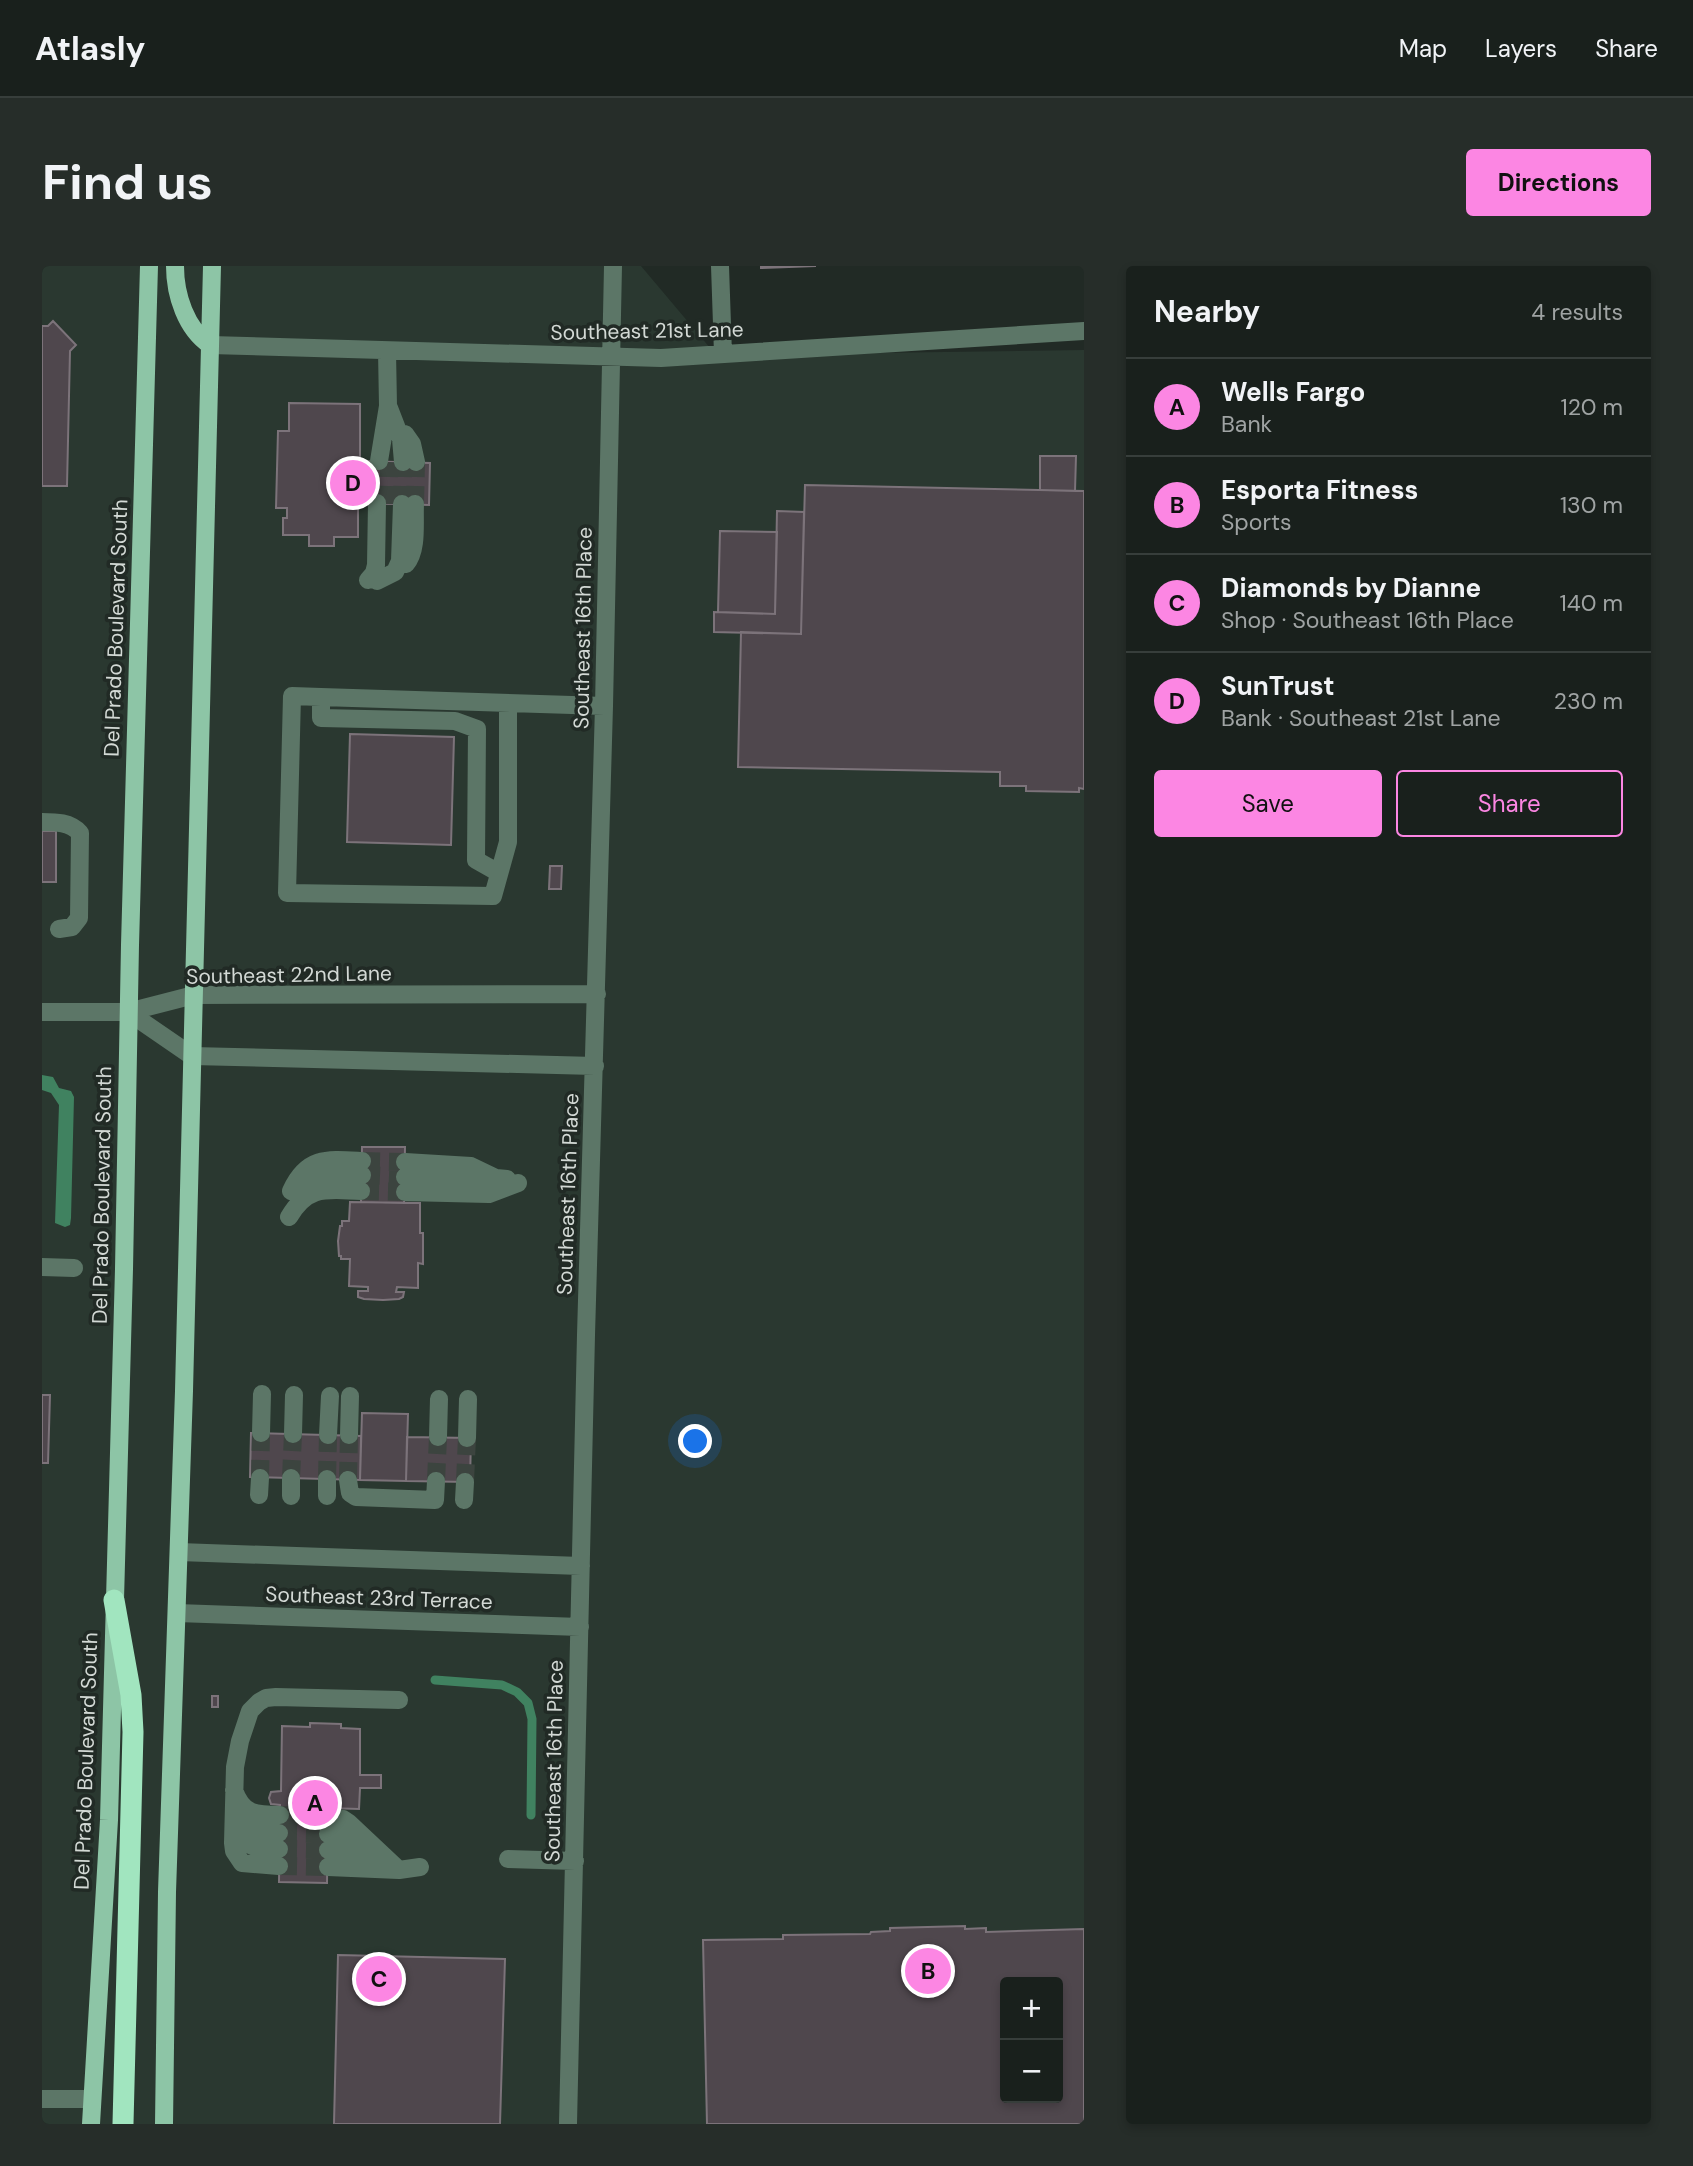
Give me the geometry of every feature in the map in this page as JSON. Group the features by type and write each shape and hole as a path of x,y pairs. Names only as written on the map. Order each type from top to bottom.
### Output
{"highway":[{"path":"114,1600 131,1695 133,1732 123,2124"}],"main road":[{"name":"Del Prado Boulevard South","path":"92,2124 109,1820 149,266"},
{"path":"175,266 178,290 190,325 198,337 210,345"},
{"path":"164,2124 167,1892 179,1552 212,266"}],"street":[{"name":"Southeast 16th Place","path":"568,2124 604,706 612,266"},
{"path":"720,266 723,354"},
{"name":"Southeast 21st Lane","path":"210,345 661,358 1084,331"},
{"path":"387,351 390,414 379,450 397,462 412,444 390,414"},
{"path":"396,504 401,554 395,572 373,578 384,557 396,504"},
{"path":"508,703 508,842 493,896 287,893 292,696 604,706"},
{"path":"321,697 321,718 455,721 477,729 476,860 499,873"},
{"path":"42,822 64,824 80,833 79,918 72,927 59,929"},
{"name":"Southeast 22nd Lane","path":"42,1012 128,1012 194,995 597,993"},
{"path":"128,1012 192,1056 595,1066"},
{"path":"471,1166 507,1180 489,1194 405,1177 471,1166"},
{"path":"290,1204 300,1187 313,1178 327,1175 362,1175"},
{"path":"42,1267 74,1268"},
{"path":"261,1433 262,1394"},
{"path":"293,1434 294,1395"},
{"path":"328,1435 330,1396"},
{"path":"349,1435 350,1396"},
{"path":"438,1437 439,1399"},
{"path":"467,1438 468,1399"},
{"path":"348,1480 350,1493 356,1497 435,1491"},
{"name":"Southeast 23rd Terrace","path":"179,1552 581,1566"},
{"name":"Southeast 23rd Terrace","path":"177,1613 580,1628"},
{"path":"234,1807 239,1803 252,1812 279,1841 249,1846 238,1835 234,1807 235,1767 243,1728 250,1711 259,1702 276,1697 399,1700"},
{"path":"390,1870 371,1846 343,1819 328,1842 390,1870 420,1867"},
{"path":"508,1859 575,1861"},
{"path":"42,2099 92,2099"}],"shaded area":[{"path":"42,266 641,266 716,355 1084,350 1084,2124 42,2124"},
{"path":"42,1075 53,1077 59,1088 71,1091 74,1097 71,1218 70,1225 65,1227 55,1223 59,1105 51,1093 42,1090"}],"building":[{"path":"761,266 816,266 761,268"},
{"path":"53,321 76,345 70,351 67,486 42,486 42,326 48,326"},
{"path":"289,403 360,404 360,461 430,463 429,505 358,503 358,537 334,537 334,546 309,546 309,535 283,535 283,518 287,518 287,508 276,508 278,431 289,431"},
{"path":"1040,456 1076,456 1075,491 1040,490"},
{"path":"805,485 1084,491 1084,789 1079,788 1079,792 1026,791 1026,786 1000,786 1000,772 738,767 741,632 801,634"},
{"path":"777,511 804,512 801,634 714,632 714,612 775,614"},
{"path":"720,531 777,532 775,614 718,612"},
{"path":"350,734 454,737 451,845 347,842"},
{"path":"42,831 56,831 56,882 42,882"},
{"path":"550,866 562,866 561,889 549,889"},
{"path":"362,1147 405,1147 404,1203 361,1202"},
{"path":"350,1202 420,1203 423,1264 418,1263 418,1288 397,1287 396,1292 404,1292 403,1297 383,1300 358,1297 358,1291 368,1291 368,1287 349,1286 350,1259 341,1259 339,1256 338,1241 342,1221 349,1221"},
{"path":"42,1395 50,1395 48,1463 42,1463"},
{"path":"362,1413 408,1414 406,1481 360,1480"},
{"path":"251,1433 361,1436 360,1480 250,1477"},
{"path":"407,1437 471,1438 470,1482 406,1481"},
{"path":"212,1696 218,1696 218,1707 212,1707"},
{"path":"310,1723 341,1724 341,1728 360,1729 360,1775 381,1775 381,1788 360,1788 359,1809 328,1808 327,1883 279,1882 280,1805 271,1804 269,1798 271,1792 281,1791 282,1726 310,1727"},
{"path":"965,1926 965,1929 986,1928 986,1932 1084,1929 1084,2124 707,2124 703,1940 783,1939 783,1935 870,1934 890,1931 890,1928"},
{"path":"338,1955 505,1959 500,2124 334,2124"}],"waterway":[{"path":"435,1680 502,1685 517,1692 528,1703 532,1719 531,1815"}],"tunnel":[{"path":"388,504 389,462"},
{"path":"402,504 403,462"},
{"path":"415,504 416,462"},
{"path":"362,1161 405,1162"},
{"path":"362,1175 405,1177"},
{"path":"361,1191 405,1192"},
{"path":"260,1478 261,1433"},
{"path":"291,1478 293,1434"},
{"path":"327,1479 328,1435"},
{"path":"348,1480 349,1435"},
{"path":"436,1481 438,1437"},
{"path":"465,1482 467,1438"},
{"path":"280,1815 328,1817"},
{"path":"279,1833 328,1834"},
{"path":"279,1849 328,1850"},
{"path":"279,1866 328,1867"}],"place":[{"name":"SunTrust","path":"353,483"},
{"name":"Wells Fargo","path":"315,1803"},
{"name":"Esporta Fitness","path":"928,1971"},
{"name":"Diamonds by Dianne","path":"379,1979"}]}
